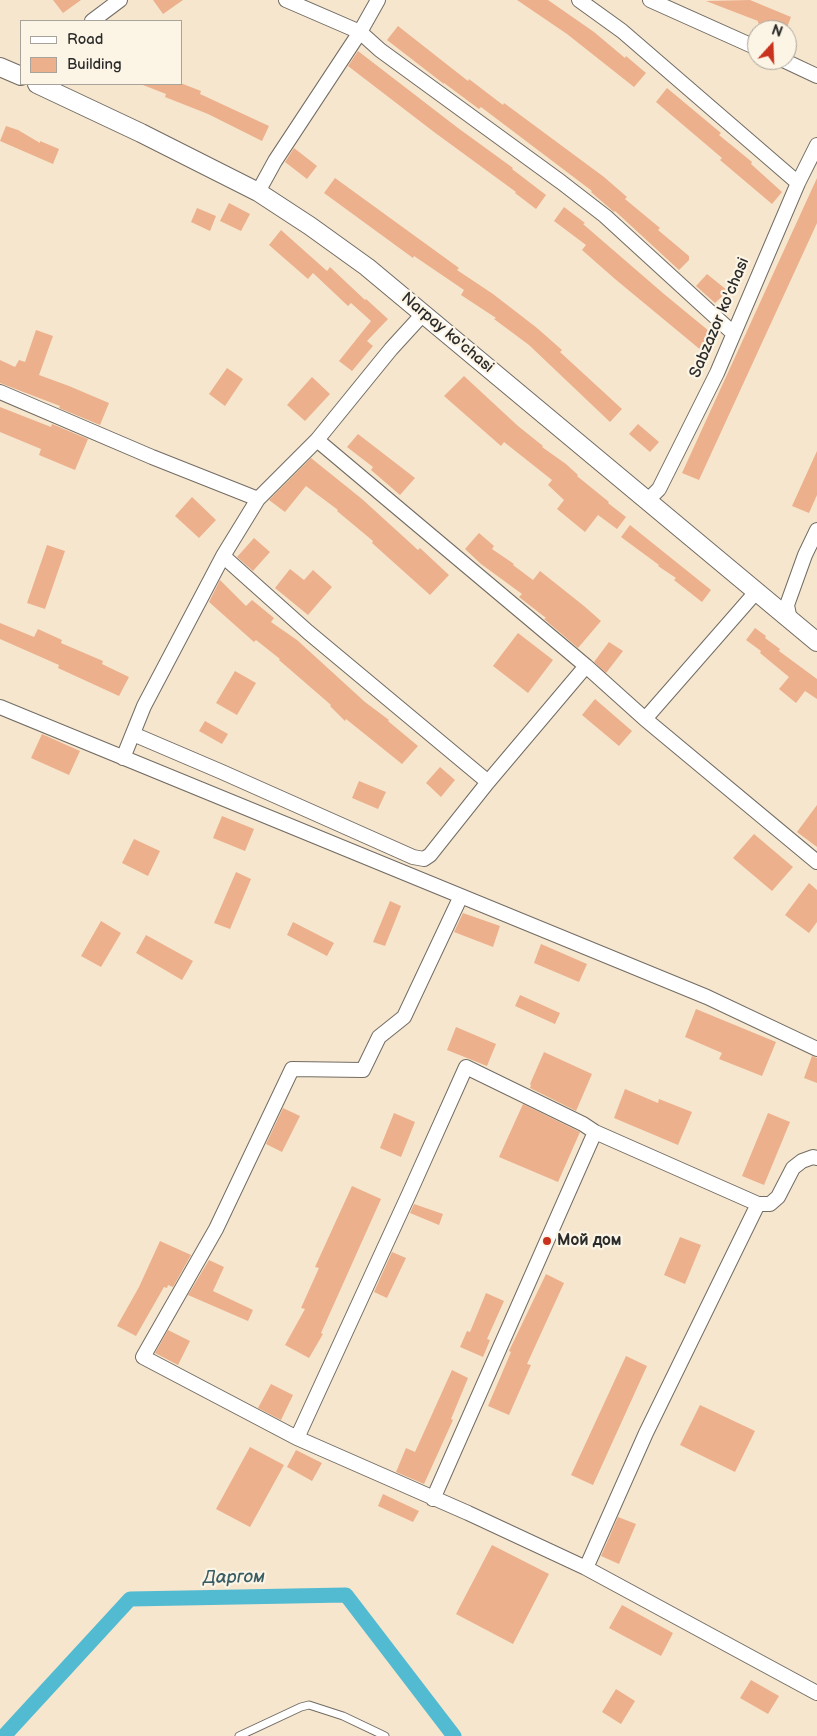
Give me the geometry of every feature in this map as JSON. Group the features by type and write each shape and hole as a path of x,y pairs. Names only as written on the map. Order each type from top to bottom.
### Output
{"street":[{"path":"93,20 120,0"},
{"path":"286,0 360,32 380,50 605,216 733,333"},
{"path":"258,192 275,162 360,32 378,0"},
{"path":"579,0 622,31 798,183"},
{"path":"650,0 747,44"},
{"path":"0,67 20,76"},
{"path":"797,67 817,76"},
{"name":"Narpay ko'chasi","path":"39,85 141,133 258,192 310,226 366,267 817,642"},
{"name":"Sabzazor ko'chasi","path":"648,500 659,489 717,373 798,183 817,145"},
{"path":"123,758 144,706 223,556 258,498 317,440 391,349 423,314"},
{"path":"0,392 152,457 258,498"},
{"path":"317,440 586,666 645,719 817,862"},
{"path":"790,620 786,605 805,555 817,530"},
{"path":"223,556 308,632 488,782"},
{"path":"645,719 756,592"},
{"path":"132,734 413,857 424,859 430,855 488,782 586,666"},
{"path":"0,706 708,997 817,1049"},
{"path":"461,896 404,1017 379,1037 362,1070 292,1069 216,1229 143,1357 297,1438 468,1513 586,1568 817,1693"},
{"path":"297,1438 410,1194 466,1067 583,1124 595,1132 758,1204 770,1204 778,1197 793,1168 802,1160 813,1157 817,1158"},
{"path":"433,1499 595,1132"},
{"path":"586,1568 646,1433 758,1204"}],"lane":[{"path":"239,1736 309,1705 343,1716 385,1736"}],"building":[{"path":"53,0 81,0 63,13"},
{"path":"153,0 183,0 163,14"},
{"path":"517,0 548,0 594,32 646,73 634,87 567,34"},
{"path":"750,0 791,17 790,20 755,20 706,1"},
{"path":"398,26 468,81 469,79 503,105 504,103 604,177 627,197 625,199 660,228 658,230 689,256 689,260 679,270 592,191 481,107 479,109 387,40"},
{"path":"358,51 546,195 536,209 348,66"},
{"path":"183,84 201,91 200,94 269,126 262,141 208,114 165,97 166,94 143,85"},
{"path":"667,88 721,133 719,135 752,162 751,164 782,192 772,204 720,160 722,158 656,102"},
{"path":"6,126 18,130 40,143 40,141 59,149 53,164 0,141"},
{"path":"294,148 317,166 307,179 285,162"},
{"path":"335,178 459,268 457,270 493,294 537,328 562,350 560,352 622,409 610,422 529,345 494,319 496,318 461,295 464,290 414,256 413,258 324,193"},
{"path":"817,178 817,223 699,480 682,473"},
{"path":"229,203 250,214 241,231 220,221"},
{"path":"564,207 715,336 702,351 615,279 582,250 586,245 554,221"},
{"path":"197,208 216,216 210,231 191,222"},
{"path":"281,230 327,271 330,267 388,319 367,341 373,346 352,371 339,361 371,321 351,303 348,306 313,273 308,279 269,245"},
{"path":"707,274 728,291 715,303 696,286"},
{"path":"36,330 53,336 39,375 109,403 100,425 59,408 60,406 0,383 0,360 15,367 19,360 25,362"},
{"path":"227,368 243,379 225,406 209,394"},
{"path":"464,376 542,447 566,464 577,476 626,517 617,529 598,515 585,532 557,509 564,500 548,485 552,480 504,442 501,446 444,396"},
{"path":"312,377 330,394 305,421 287,405"},
{"path":"0,407 51,427 52,424 88,439 75,470 39,455 41,449 0,432"},
{"path":"638,424 659,442 650,452 629,434"},
{"path":"358,434 415,478 400,495 371,470 373,467 347,447"},
{"path":"817,451 817,495 809,513 792,506"},
{"path":"311,458 362,499 418,550 420,548 449,575 430,595 338,510 306,486 285,512 269,500"},
{"path":"192,497 216,520 199,538 175,516"},
{"path":"630,525 711,590 702,602 674,580 676,578 621,537"},
{"path":"479,533 494,546 492,549 533,580 540,571 601,621 578,648 544,619 546,618 519,597 522,594 481,564 465,549"},
{"path":"254,538 270,552 253,571 237,557"},
{"path":"47,545 65,551 45,609 27,603"},
{"path":"290,569 304,580 313,570 332,587 308,615 275,588"},
{"path":"220,580 246,606 252,600 274,618 271,622 297,640 365,702 418,746 402,764 346,719 345,721 331,705 280,659 256,640 254,642 209,602"},
{"path":"0,623 34,637 38,629 62,640 61,643 103,661 102,664 129,677 119,696 58,668 59,665 0,639"},
{"path":"755,628 780,649 779,651 817,679 817,699 805,691 796,703 779,689 789,677 746,640"},
{"path":"518,633 553,660 528,693 493,666"},
{"path":"609,642 623,651 606,673 594,662"},
{"path":"235,671 256,683 237,715 216,703"},
{"path":"595,699 632,731 619,746 582,715"},
{"path":"205,721 228,734 222,744 199,731"},
{"path":"42,734 80,751 69,775 31,758"},
{"path":"440,767 455,780 441,797 426,783"},
{"path":"359,781 386,792 378,809 352,798"},
{"path":"817,805 817,847 797,832"},
{"path":"222,816 254,829 245,851 213,838"},
{"path":"754,834 793,867 772,891 733,858"},
{"path":"134,839 160,851 148,876 122,863"},
{"path":"236,872 251,879 230,929 214,923"},
{"path":"809,883 817,890 817,922 809,933 785,915"},
{"path":"390,901 401,906 385,946 373,942"},
{"path":"463,913 500,926 493,947 454,932"},
{"path":"101,921 121,933 101,967 81,956"},
{"path":"293,922 334,943 327,956 287,935"},
{"path":"146,935 193,961 182,980 136,953"},
{"path":"541,944 587,964 579,982 534,963"},
{"path":"520,995 560,1013 555,1024 515,1006"},
{"path":"696,1009 776,1042 762,1076 719,1059 722,1053 685,1037"},
{"path":"456,1027 496,1044 487,1066 447,1050"},
{"path":"544,1052 592,1074 576,1111 530,1088"},
{"path":"812,1056 817,1058 817,1083 804,1078"},
{"path":"625,1089 658,1103 659,1099 692,1112 678,1145 614,1118"},
{"path":"523,1104 580,1132 558,1182 499,1157"},
{"path":"283,1108 300,1116 282,1152 266,1144"},
{"path":"394,1113 415,1122 401,1157 380,1148"},
{"path":"768,1113 790,1122 764,1185 742,1176"},
{"path":"352,1186 381,1199 321,1333 323,1334 309,1358 285,1345 305,1309 301,1308 319,1268 315,1267"},
{"path":"414,1204 443,1214 439,1225 410,1213"},
{"path":"680,1237 701,1245 685,1284 664,1275"},
{"path":"160,1241 191,1255 173,1287 168,1285 167,1288 164,1287 136,1336 117,1326 139,1287"},
{"path":"392,1252 406,1258 387,1298 374,1292"},
{"path":"209,1260 224,1267 213,1291 253,1310 248,1321 188,1295"},
{"path":"546,1274 564,1283 527,1364 531,1365 509,1415 488,1406 511,1352 509,1351"},
{"path":"486,1293 504,1301 487,1339 490,1340 483,1357 460,1347 467,1331 470,1332"},
{"path":"168,1330 190,1341 178,1365 155,1353"},
{"path":"626,1356 647,1366 593,1485 571,1475"},
{"path":"452,1370 468,1378 451,1419 453,1420 424,1484 396,1472 406,1448 415,1452"},
{"path":"271,1384 293,1395 281,1420 258,1408"},
{"path":"700,1405 755,1431 735,1472 680,1445"},
{"path":"250,1447 284,1465 250,1527 216,1509"},
{"path":"296,1450 322,1463 312,1481 287,1467"},
{"path":"383,1494 419,1511 413,1522 378,1506"},
{"path":"618,1517 636,1524 619,1564 601,1556"},
{"path":"492,1545 549,1574 513,1644 456,1614"},
{"path":"622,1605 673,1633 661,1656 609,1628"},
{"path":"751,1680 779,1696 768,1714 740,1698"},
{"path":"616,1689 635,1701 621,1724 602,1712"}],"waterway":[{"name":"Даргом","path":"4,1736 130,1599 346,1595 454,1736"}],"place":[{"name":"Мой дом","path":"547,1241"}]}
